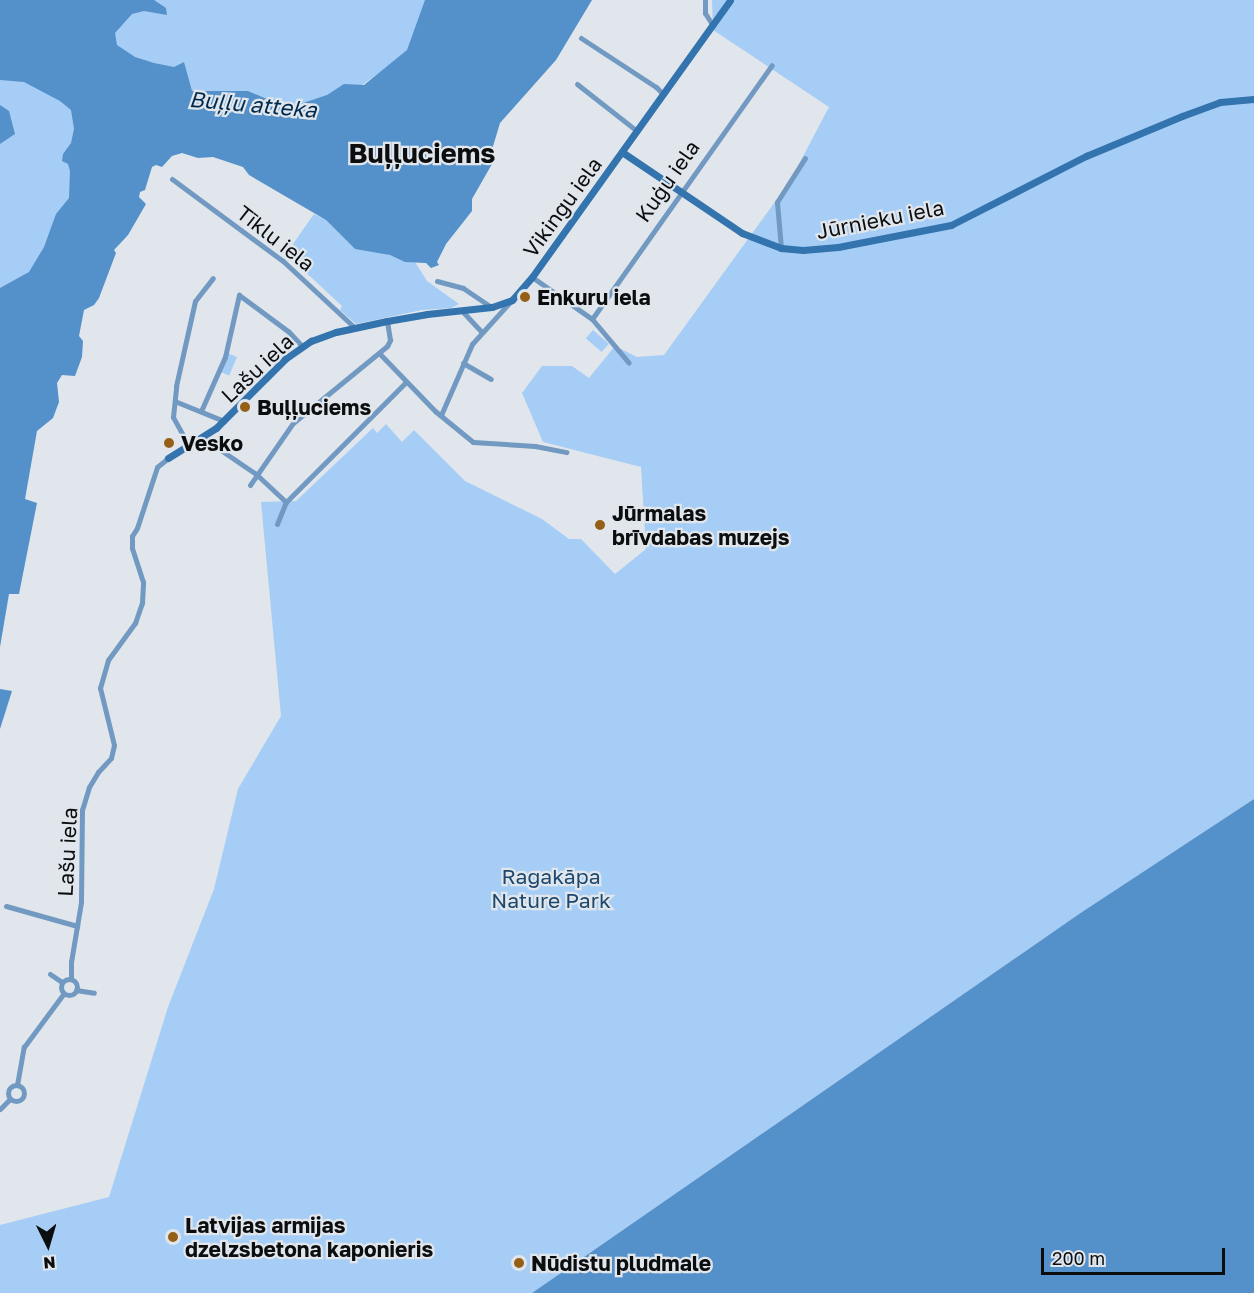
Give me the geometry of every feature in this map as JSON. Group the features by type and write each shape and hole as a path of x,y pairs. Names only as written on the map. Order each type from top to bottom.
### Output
{"street":[{"path":"705,0 705,13 712,24"},
{"name":"Vikingu iela","path":"355,328 427,314 463,312 492,307 512,300 532,277 730,0"},
{"path":"581,38 656,87 663,94"},
{"name":"Kuģu iela","path":"592,319 772,65"},
{"path":"577,84 637,130"},
{"name":"Jūrnieku iela","path":"622,152 724,223 764,243 781,248 803,250 838,247 951,225 1086,156 1182,116 1220,102 1254,99"},
{"path":"781,248 777,202 805,158"},
{"name":"Tīklu iela","path":"172,179 283,261 355,328"},
{"path":"532,277 592,319 629,363"},
{"path":"189,446 173,417 177,402 179,369 194,304 213,278"},
{"path":"437,281 463,288 492,307"},
{"path":"201,411 225,357 239,295 289,332 302,346"},
{"path":"441,415 463,363 481,331 512,300"},
{"path":"463,312 481,331"},
{"path":"250,485 293,423 379,353 390,340 387,321"},
{"name":"Lašu iela","path":"71,979 81,902 82,810 89,787 98,772 111,758 114,745 100,688 108,660 135,624 143,582 132,548 132,536 137,528 157,467 203,438 224,421 285,359 302,346 317,338 355,328"},
{"path":"379,353 406,382 473,442 535,446 566,452"},
{"path":"463,363 491,379"},
{"path":"285,528 278,523 286,502 406,382"},
{"path":"177,402 224,421"},
{"path":"203,438 256,474 286,502"},
{"path":"6,906 77,926"},
{"path":"50,974 62,982"},
{"path":"62,982 71,979 75,982 76,990"},
{"path":"62,982 60,987 64,993 69,995 76,990 94,993"},
{"path":"17,1085 24,1047 64,993"},
{"path":"0,1109 10,1100 18,1101 24,1096 22,1088 17,1085"},
{"path":"10,1100 8,1090 17,1085"}],"green space":[{"path":"0,0 439,0 408,52 304,127 157,85 65,205 0,395"},
{"name":"Ragakāpa Nature Park","path":"712,0 1254,0 1254,799 1079,914 532,1293 0,1293 0,1225 109,1197 168,1007 214,889 238,789 281,716 261,502 296,501 373,428 377,433 386,424 402,442 414,430 465,481 542,519 569,539 581,539 615,574 646,549 641,467 543,442 522,393 542,366 572,366 589,378 615,346 637,357 664,355 790,181 829,107 713,30"},
{"path":"314,214 326,220 355,249 358,246 415,262 427,281 459,304 451,308 422,310 356,324 340,310 342,306 286,254"},
{"path":"593,330 609,344 602,352 586,338"},
{"path":"225,352 237,357 229,375 217,370"}],"water":[{"name":"Buļļu atteka","path":"0,0 154,0 166,8 167,15 144,11 132,14 115,33 117,45 135,57 154,63 174,67 184,62 192,91 248,91 288,108 327,95 344,84 364,85 407,50 425,0 592,0 556,60 500,123 491,153 492,164 472,199 472,211 446,244 437,262 439,265 431,268 426,263 405,262 390,255 355,249 326,220 249,175 243,167 213,157 198,158 182,153 172,156 162,167 156,165 152,167 145,190 140,192 139,197 146,204 128,235 114,250 116,253 99,298 94,305 84,310 79,336 83,341 82,357 75,376 62,375 57,383 59,402 53,418 37,431 25,499 37,503 19,594 9,594 0,647 0,288 29,272 44,247 56,214 69,198 70,171 68,164 62,161 63,154 71,143 74,129 71,110 60,101 24,82 0,80"},
{"path":"0,105 9,111 15,134 0,144"},
{"path":"0,689 12,691 0,729"},
{"path":"1254,799 1254,1293 532,1293 1079,914"}],"place":[{"name":"Enkuru iela","path":"525,297"},
{"name":"Buļļuciems","path":"245,407"},
{"name":"Vesko","path":"169,443"},
{"name":"Jūrmalas brīvdabas muzejs","path":"600,525"},
{"name":"Latvijas armijas dzelzsbetona kaponieris","path":"173,1237"},
{"name":"Nūdistu pludmale","path":"519,1263"}],"district":[{"name":"Buļļuciems","path":"422,154"}]}
